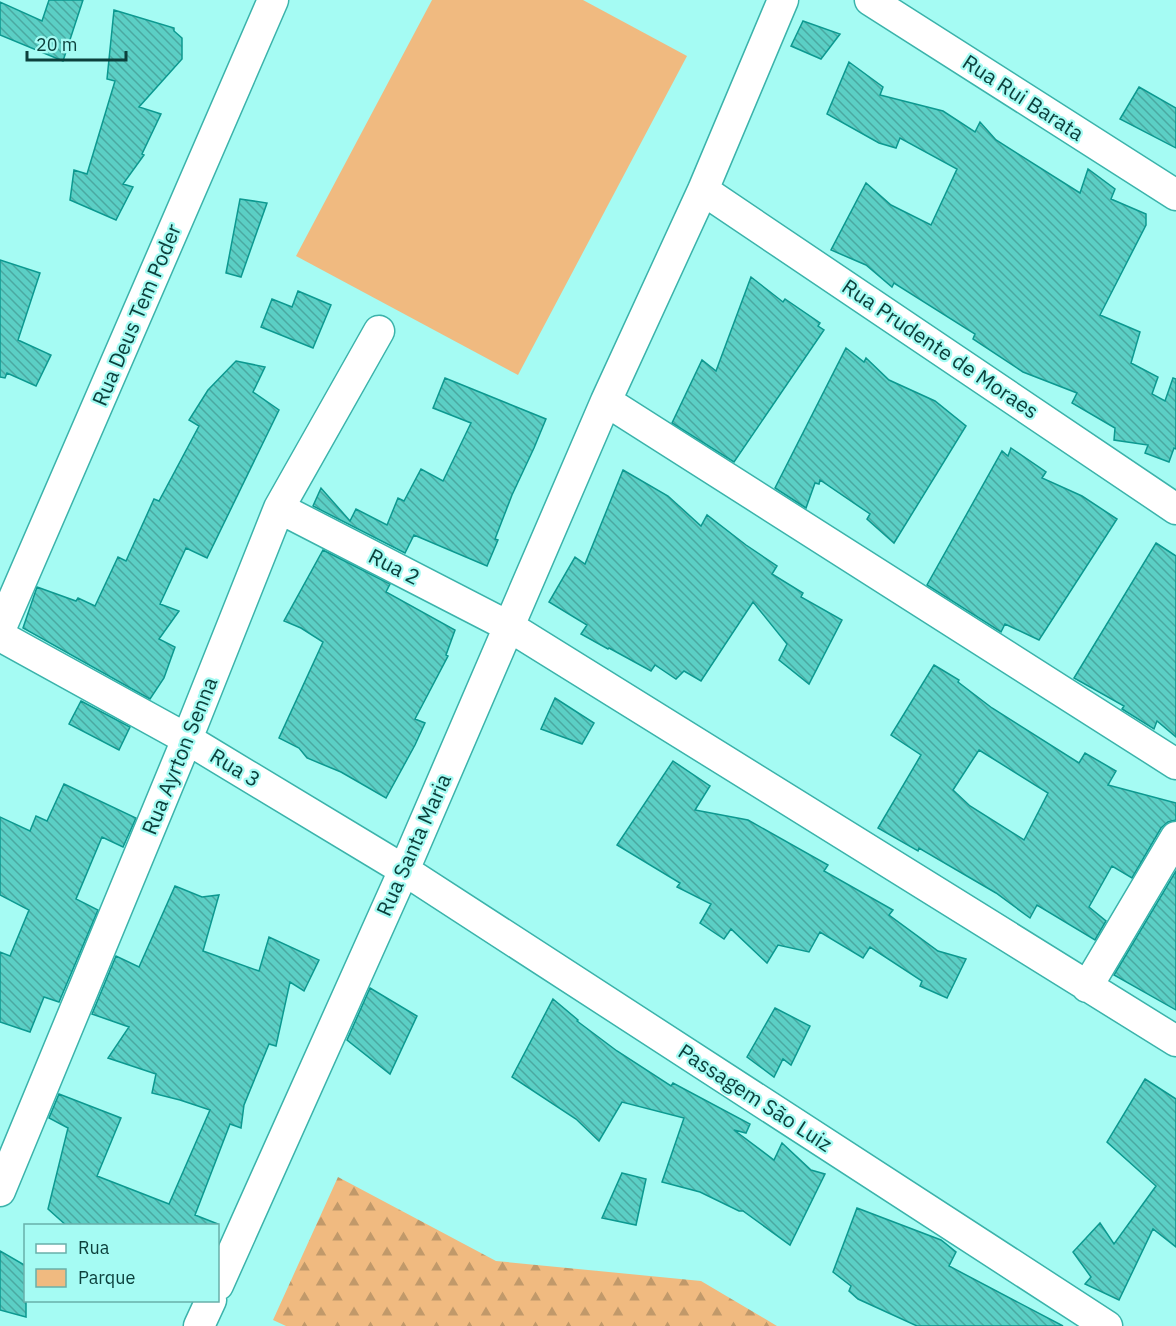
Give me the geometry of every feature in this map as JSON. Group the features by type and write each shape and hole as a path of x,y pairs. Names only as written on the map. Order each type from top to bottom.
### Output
{"street":[{"name":"Rua Deus Tem Poder","path":"0,630 273,0"},
{"name":"Rua Santa Maria","path":"219,1283 404,870 606,401 703,190 783,0"},
{"name":"Rua Rui Barata","path":"870,0 1176,195"},
{"name":"Rua Prudente de Moraes","path":"703,190 1176,509"},
{"name":"Rua Ayrton Senna","path":"0,1191 187,739 279,508 379,331"},
{"path":"606,401 1176,764"},
{"name":"Rua 2","path":"279,508 510,627 1176,1041"},
{"name":"Rua 3","path":"0,636 187,739 404,870"},
{"path":"1087,987 1176,837"},
{"name":"Passagem São Luiz","path":"404,870 1107,1326"},
{"path":"199,1326 210,1302"}],"green space":[{"path":"432,0 583,0 687,56 518,375 296,256"},
{"path":"338,1177 496,1261 701,1281 777,1326 286,1326 273,1320"}],"building":[{"path":"49,0 83,0 63,61 0,35 0,2 42,21"},
{"path":"114,10 174,28 174,31 182,38 182,59 139,107 161,114 142,154 144,155 123,184 133,187 116,220 70,200 74,170 87,174 115,81 107,79"},
{"path":"803,21 840,34 821,59 791,46"},
{"path":"849,62 883,87 880,95 943,111 975,132 980,122 996,140 1080,193 1088,169 1115,189 1111,199 1146,214 1146,225 1100,315 1140,332 1131,363 1158,377 1152,394 1165,401 1173,378 1176,379 1176,449 1174,448 1169,462 1145,453 1148,445 1114,440 1115,428 1072,403 1077,393 1023,372 973,339 975,334 894,283 892,287 866,265 831,250 866,183 891,205 931,225 957,169 900,138 896,148 879,143 827,114"},
{"path":"1139,87 1176,108 1176,148 1120,119"},
{"path":"240,199 267,203 241,277 226,273"},
{"path":"0,260 40,273 18,340 51,355 36,386 7,373 5,378 0,377"},
{"path":"751,277 783,302 785,299 820,323 818,326 824,330 734,462 672,423 702,360 716,371"},
{"path":"298,291 331,305 313,348 261,327 272,299 292,307"},
{"path":"846,348 864,362 866,358 889,380 935,401 966,426 894,543 867,519 870,514 820,480 819,484 815,483 806,508 775,488"},
{"path":"236,361 265,367 253,392 279,410 207,558 186,548 160,604 179,611 159,639 175,647 164,678 150,699 23,628 37,587 76,601 78,598 95,606 118,557 126,561 154,499 159,501 199,426 189,420 208,390"},
{"path":"445,378 546,419 512,495 487,566 414,535 405,553 313,506 321,488 350,521 356,509 387,525 398,498 404,501 421,469 443,481 471,423 433,408"},
{"path":"1011,448 1046,472 1042,478 1082,496 1117,519 1039,640 1005,624 1001,632 927,585 1002,451 1008,456"},
{"path":"623,470 668,496 701,526 707,515 777,566 772,574 803,593 801,597 842,620 809,684 779,660 787,644 753,602 701,681 684,671 676,679 655,665 651,671 608,649 581,634 587,625 549,602 575,557 585,564"},
{"path":"1156,543 1176,556 1176,737 1157,721 1154,729 1122,709 1124,706 1074,678"},
{"path":"323,550 390,584 386,592 455,630 446,655 448,656 415,719 425,723 386,798 341,772 307,758 299,748 279,738 323,642 301,628 284,621"},
{"path":"934,665 959,680 958,682 992,708 1079,763 1085,753 1116,771 1108,785 1176,803 1176,820 1168,822 1161,828 1132,878 1112,866 1089,907 1106,921 1095,940 1037,905 1030,918 996,893 919,848 918,851 878,828 921,755 891,735","holes":["979,750 1048,793 1024,840 970,806 953,790"]},
{"path":"555,698 594,723 582,744 541,729"},
{"path":"81,701 130,727 119,750 69,724"},
{"path":"673,761 710,786 695,810 748,820 828,865 824,871 893,910 889,915 938,951 966,959 947,998 920,986 922,981 870,947 863,958 820,932 809,952 778,945 767,963 731,929 724,939 700,923 711,904 677,887 680,883 617,845"},
{"path":"64,784 136,818 123,847 102,837 76,899 98,910 59,1002 44,997 30,1032 0,1022 0,952 10,956 29,910 0,895 0,817 30,831 36,816 47,821"},
{"path":"1176,871 1176,1010 1114,975"},
{"path":"175,886 202,897 219,895 203,951 259,971 269,937 319,960 304,991 290,982 276,1046 269,1044 244,1105 241,1128 230,1124 195,1215 218,1224 65,1224 48,1209 68,1128 49,1118 59,1094 121,1118 97,1176 169,1204 210,1110 152,1093 156,1074 108,1058 129,1027 92,1014 116,956 139,967"},
{"path":"370,988 417,1016 390,1074 347,1040"},
{"path":"553,999 577,1021 617,1051 671,1086 673,1083 750,1124 746,1133 734,1130 774,1160 782,1143 811,1170 825,1174 790,1245 743,1211 700,1192 662,1182 684,1118 622,1102 599,1141 576,1119 512,1077"},
{"path":"775,1008 810,1026 791,1065 783,1059 774,1077 747,1057"},
{"path":"1145,1079 1176,1099 1176,1247 1153,1229 1119,1300 1085,1284 1091,1277 1073,1252 1100,1223 1114,1244 1156,1186 1107,1142"},
{"path":"622,1173 646,1179 636,1225 602,1218"},
{"path":"857,1208 941,1240 956,1252 949,1266 1063,1326 917,1326 858,1299 849,1291 851,1286 833,1272"},
{"path":"0,1251 24,1265 26,1317 0,1310"}]}
